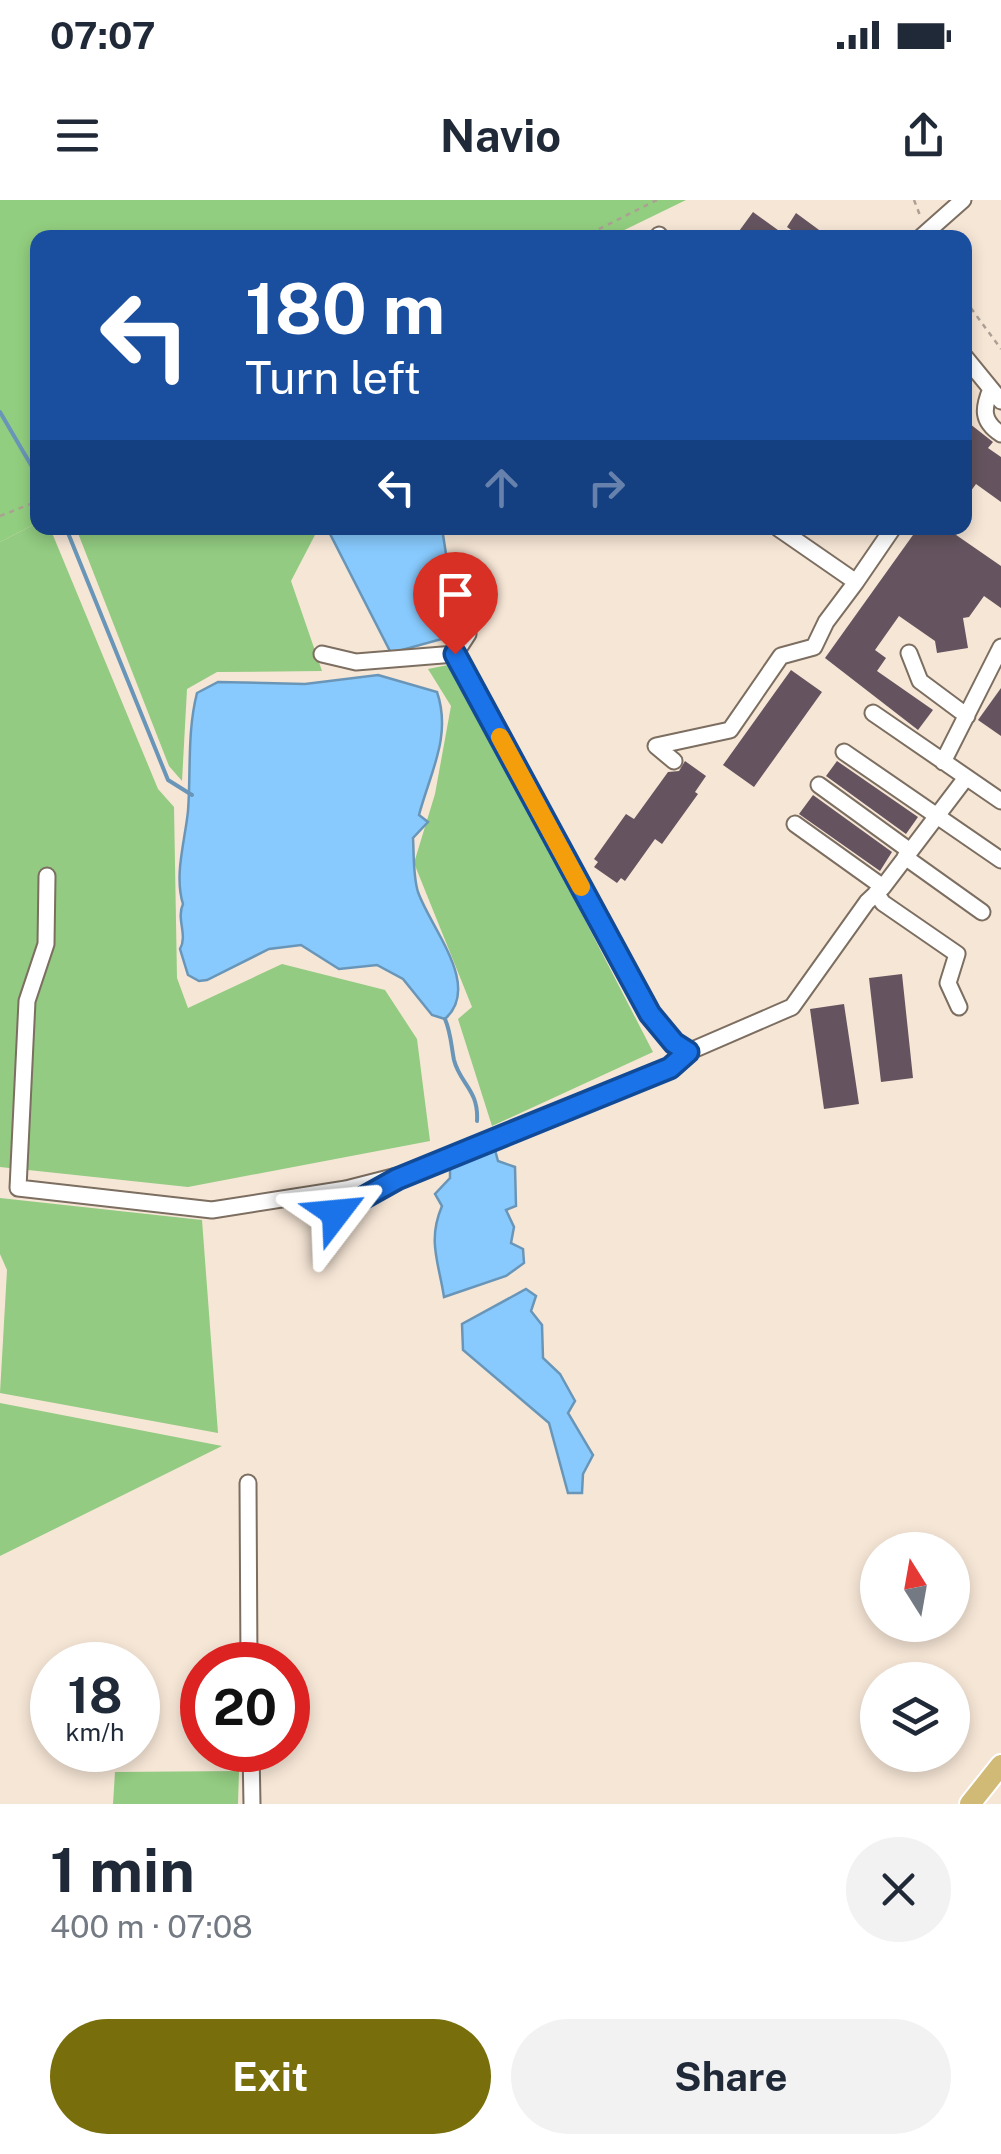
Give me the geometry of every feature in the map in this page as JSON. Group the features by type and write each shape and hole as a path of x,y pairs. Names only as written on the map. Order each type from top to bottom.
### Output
{"main road":[{"path":"970,1804 998,1774"}],"street":[{"path":"929,230 964,200"},
{"path":"972,366 996,395 984,411 990,426 1001,434"},
{"path":"788,535 856,582"},
{"path":"674,760 656,746 730,730 780,656 814,647 826,622 888,535"},
{"path":"455,654 468,634"},
{"path":"944,762 1001,647"},
{"path":"322,654 356,662 455,654"},
{"path":"455,654 650,1014 674,1043 688,1052"},
{"path":"909,654 920,681 967,716"},
{"path":"873,713 1001,802"},
{"path":"844,752 1001,860"},
{"path":"336,1213 397,1179 670,1068 688,1052 792,1007 965,779"},
{"path":"818,785 982,912"},
{"path":"795,824 880,890 883,903 957,954 948,983 959,1006"},
{"path":"47,876 46,944 27,1001 18,1188 212,1210 397,1179"},
{"path":"248,1483 250,1642"},
{"path":"251,1772 252,1804"}],"path":[{"path":"597,230 657,200"},
{"path":"972,310 1001,349"},
{"path":"0,516 30,504"}],"green space":[{"path":"0,200 686,200 624,230 30,230 30,527 0,542"},
{"path":"30,527 30,535 53,535 158,789 174,807 177,978 188,1008 282,964 385,990 417,1039 430,1141 188,1187 0,1167 0,542"},
{"path":"79,535 315,535 291,581 322,671 217,672 187,689 182,781 169,766"},
{"path":"453,664 653,1052 492,1126 458,1019 472,1007 414,863 435,794 451,706 428,669"},
{"path":"0,1198 202,1220 218,1433 0,1393 7,1270 0,1254"},
{"path":"0,1403 222,1446 0,1556"},
{"path":"115,1772 239,1772 238,1804 113,1804"}],"water":[{"path":"331,535 443,535 462,611 449,637 391,653"},
{"path":"378,675 437,692 441,708 438,754 419,815 428,822 413,838 414,865 418,892 456,974 455,1006 445,1019 432,1015 403,979 377,965 339,969 301,945 269,949 207,980 199,981 188,975 180,949 180,870 197,693 218,682 305,684"},
{"path":"495,1150 498,1161 515,1167 516,1206 506,1210 514,1227 511,1243 523,1249 524,1263 506,1276 444,1297 435,1241 442,1206 435,1194 450,1178 450,1168"},
{"path":"526,1289 536,1296 531,1311 542,1325 543,1358 560,1374 575,1401 568,1413 593,1455 583,1474 582,1493 568,1493 549,1423 463,1350 462,1324"}],"building":[{"path":"753,212 778,230 740,230"},
{"path":"796,213 819,230 791,230 787,227"},
{"path":"972,426 993,442 988,448 1001,457 1001,502 976,484 972,489"},
{"path":"913,535 956,535 1001,566 1001,608 984,596 969,617 963,618 968,648 937,653 935,641 899,616 875,650 886,658 877,671 933,710 918,730 825,658"},
{"path":"791,670 822,692 754,787 723,765"},
{"path":"1001,688 1001,736 978,720"},
{"path":"685,761 706,776 695,792 698,794 662,844 655,839 625,881 621,878 617,883 594,867 598,862 594,859 626,814 634,819 668,772 679,771"},
{"path":"837,761 918,817 906,834 826,776"},
{"path":"813,795 892,852 880,871 799,814"},
{"path":"902,974 913,1078 881,1082 869,978"},
{"path":"844,1004 859,1104 824,1109 810,1009"}],"waterway":[{"path":"0,412 30,463"},
{"path":"69,535 168,780 192,795"},
{"path":"445,1019 454,1060 475,1102 477,1121"}],"slow traffic":[{"path":"500,737 581,887"}],"route":[{"path":"336,1213 397,1179 670,1068 688,1052 674,1043 650,1014 455,654"}]}
